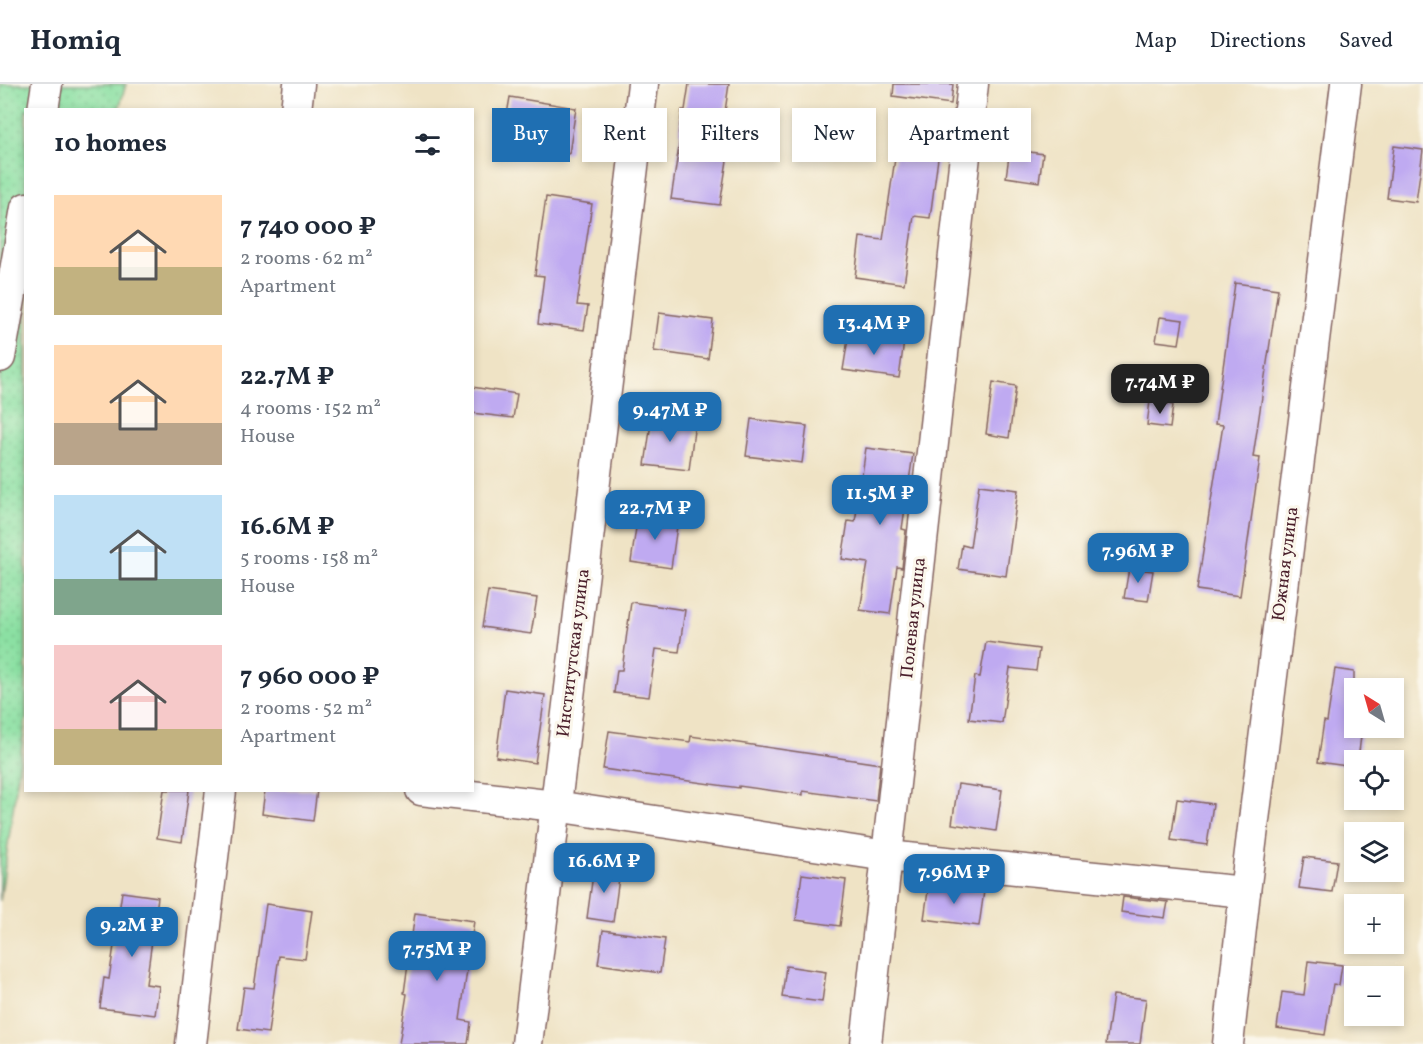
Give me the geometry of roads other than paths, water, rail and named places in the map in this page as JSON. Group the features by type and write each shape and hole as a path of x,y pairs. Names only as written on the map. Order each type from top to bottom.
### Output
{"lane":[{"path":"42,108 47,84"},
{"path":"296,108 299,84"},
{"name":"Институтская улица","path":"527,1044 643,84"},
{"name":"Полевая улица","path":"866,1044 973,84"},
{"name":"Южная улица","path":"1228,1044 1346,84"},
{"path":"0,357 24,219"},
{"path":"190,1044 221,792"},
{"path":"438,792 555,806 887,856 1245,892"}]}
